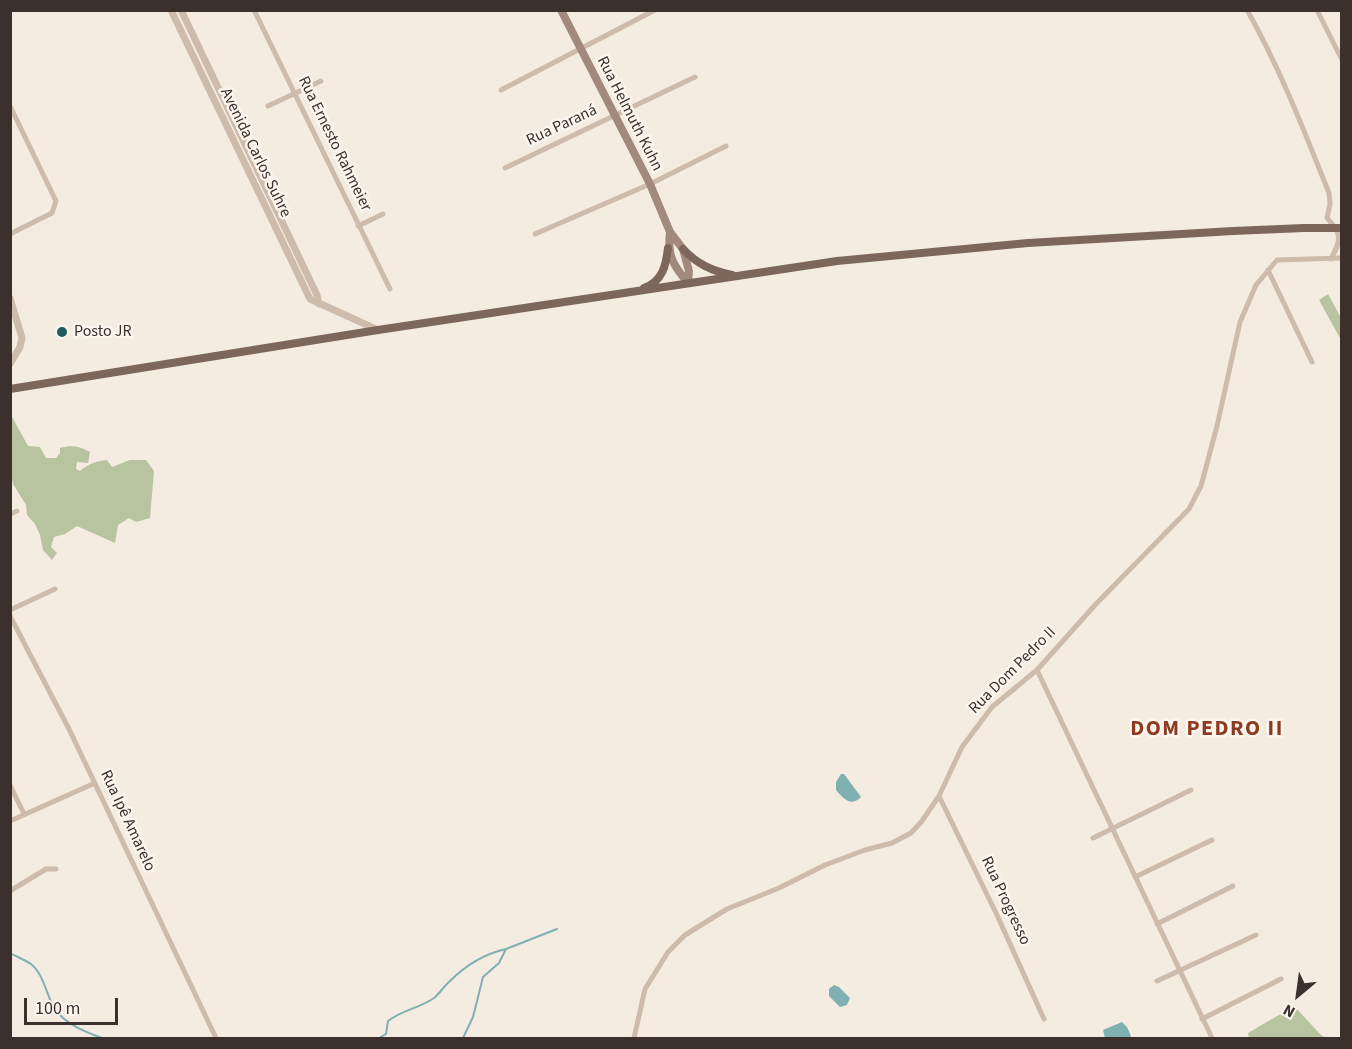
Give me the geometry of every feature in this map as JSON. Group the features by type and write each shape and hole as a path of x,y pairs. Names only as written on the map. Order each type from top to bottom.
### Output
{"main road":[{"name":"Rua Helmuth Kuhn","path":"561,10 650,184 670,232 682,249 689,271 688,283"},
{"path":"10,390 378,330 837,261 1028,243 1233,231 1340,229"},
{"name":"Rua Helmuth Kuhn","path":"668,248 670,232"},
{"path":"668,248 677,270 688,283"},
{"path":"637,291 650,286 660,277 667,265 668,248"},
{"path":"682,249 692,259 717,272 745,276"}],"street":[{"name":"Avenida Carlos Suhre","path":"171,10 310,299 378,330"},
{"name":"Avenida Carlos Suhre","path":"181,10 319,303"},
{"name":"Rua Ernesto Rahmeier","path":"254,10 390,290"},
{"path":"501,90 655,10"},
{"path":"1247,10 1292,102 1329,193 1330,204 1327,218 1340,229 1340,242 1330,259"},
{"path":"1317,10 1341,60"},
{"name":"Rua Paraná","path":"505,168 695,77"},
{"path":"268,106 321,81"},
{"path":"10,106 56,201 52,213 10,234"},
{"path":"226,125 234,121"},
{"path":"535,234 650,184 726,146"},
{"path":"358,226 383,214"},
{"path":"1312,362 1268,270 1277,260 1341,258"},
{"name":"Rua Dom Pedro II","path":"633,1038 645,989 668,952 685,935 727,909 779,888 825,865 866,849 892,843 910,833 922,821 939,796 962,747 992,707 1036,670 1095,605 1189,509 1201,486 1240,322 1256,285 1268,270"},
{"path":"10,298 22,338 10,364"},
{"path":"10,514 17,511"},
{"path":"10,610 55,589"},
{"name":"Rua Ipê Amarelo","path":"10,616 69,729 216,1038"},
{"path":"1036,670 1212,1038"},
{"path":"10,821 95,783"},
{"path":"10,785 24,814"},
{"path":"1093,838 1191,790"},
{"name":"Rua Progresso","path":"939,796 1044,1019"},
{"path":"1135,877 1212,840"},
{"path":"10,891 46,869 56,869"},
{"path":"1157,924 1233,886"},
{"path":"1157,981 1256,935"},
{"path":"1202,1019 1281,979"}],"green space":[{"path":"1328,294 1341,318 1341,340 1319,300"},
{"path":"11,415 28,446 40,447 46,458 56,458 60,453 60,448 79,447 90,452 88,463 77,462 76,469 80,471 103,460 107,460 112,467 130,460 146,460 154,471 150,518 136,522 129,518 118,525 115,543 77,526 65,534 54,537 51,547 57,553 52,560 43,550 35,524 27,515 26,505 13,484 10,473"},
{"path":"1294,1006 1322,1036 1328,1038 1249,1038 1248,1033"}],"water":[{"path":"841,774 844,774 861,797 858,800 848,801 836,790 836,782"},
{"path":"834,985 850,998 847,1005 840,1007 829,996 829,989"},
{"path":"1122,1022 1131,1036 1129,1038 1105,1038 1103,1030"}],"waterway":[{"path":"463,1038 473,1017 483,977 499,963 506,949 557,929"},
{"path":"379,1038 386,1034 388,1021 434,998 469,965 506,949"},
{"path":"10,953 36,969 52,1004 65,1020 102,1038"}],"place":[{"name":"Posto JR","path":"62,332"}],"district":[{"name":"DOM PEDRO II","path":"1207,730"}]}
